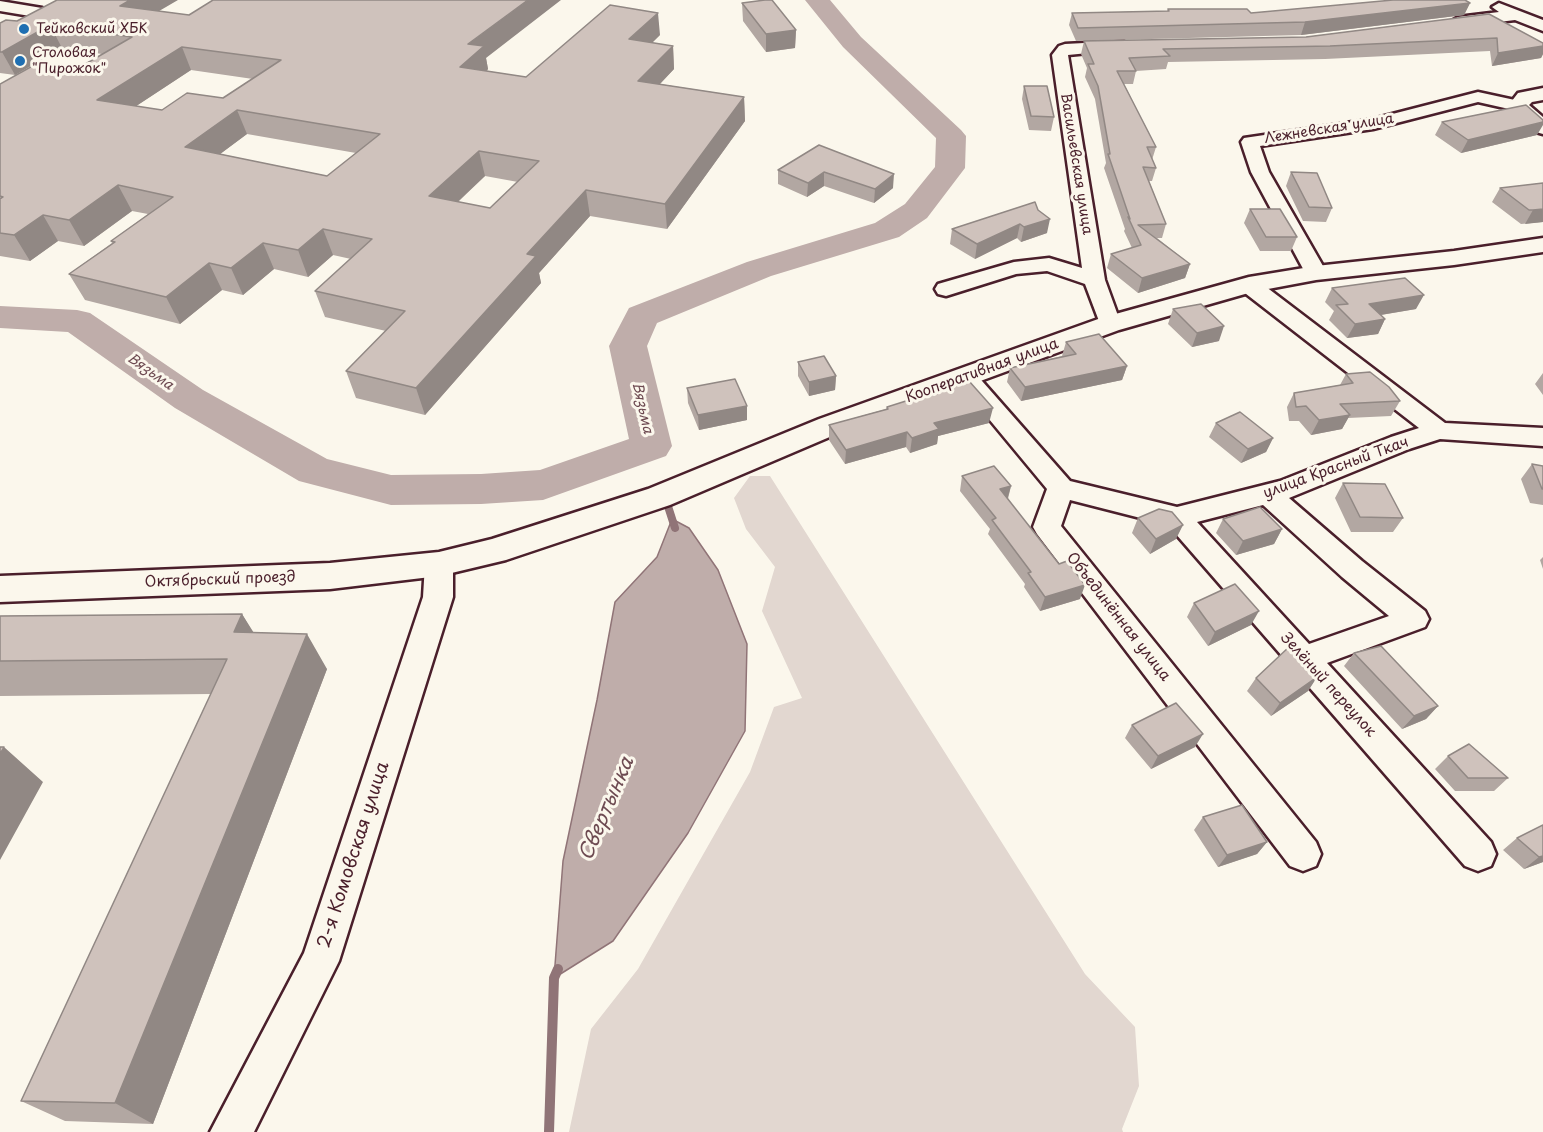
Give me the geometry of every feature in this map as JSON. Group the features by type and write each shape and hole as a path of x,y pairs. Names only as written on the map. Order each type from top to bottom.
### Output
{"street":[{"path":"1484,0 1543,26"},
{"path":"8,28 52,4"},
{"path":"0,6 36,12"},
{"path":"1437,25 1516,15"},
{"name":"Васильевская улица","path":"1110,324 1094,280 1060,56 1065,49 1134,45"},
{"path":"1543,94 1525,97 1518,106 1543,128"},
{"name":"Лежневская улица","path":"1316,273 1260,172 1250,142 1373,124 1478,97 1518,106"},
{"name":"Кооперативная улица","path":"439,564 494,551 658,497 819,429 967,378 1110,324 1249,285 1316,273 1454,258 1543,245"},
{"path":"946,288 1014,268 1049,264 1094,280"},
{"path":"1249,285 1439,431"},
{"path":"967,378 1061,488"},
{"name":"улица Красный Ткач","path":"1061,488 1177,517 1269,495 1400,443 1439,431 1543,437"},
{"name":"Объединённая улица","path":"1061,488 1047,527 1304,854"},
{"path":"1269,495 1352,569 1414,619 1305,658"},
{"name":"Зелёный переулок","path":"1177,517 1478,854"},
{"name":"Октябрьский проезд","path":"0,590 330,576 439,564"},
{"name":"2-я Комовская улица","path":"231,1132 320,961 438,597 439,564"}],"shaded area":[{"path":"750,476 770,476 1085,974 1135,1027 1139,1086 1122,1129 1123,1132 569,1132 591,1029 638,969 750,772 774,707 802,698 762,611 775,567 746,529 734,498"}],"water":[{"path":"672,519 689,528 718,570 747,644 745,731 688,833 613,941 554,978 563,861 615,602 657,557"}],"building":[{"path":"57,0 130,0 120,6 189,15 213,0 528,0 468,44 484,46 460,67 526,77 610,5 658,13 629,39 673,46 638,81 744,97 665,204 586,190 527,254 536,256 416,388 346,371 405,311 315,291 372,239 323,229 298,250 263,243 231,268 209,263 166,297 69,274 173,197 118,185 69,220 43,215 14,235 0,233 0,199 3,197 0,196 0,84 36,64 75,70 132,37 50,25 0,52 0,23 6,20 17,21","holes":["182,47 281,60 223,98 187,93 162,110 97,100","237,110 380,134 327,176 185,147","479,151 539,161 490,208 429,196"]},
{"path":"772,0 796,30 766,34 742,3"},
{"path":"1393,0 1465,0 1470,3 1305,22 1078,28 1072,13 1169,11 1168,9 1247,9 1251,13"},
{"path":"1489,14 1543,43 1543,46 1498,53 1497,38 1330,46 1163,49 1170,56 1129,58 1136,71 1117,71 1156,147 1147,147 1156,168 1143,167 1166,224 1138,225 1190,264 1142,278 1111,254 1141,245 1128,217 1130,219 1108,154 1110,154 1098,86 1088,64 1094,64 1084,41 1306,37"},
{"path":"1024,86 1047,86 1054,117 1031,116"},
{"path":"1526,105 1543,122 1468,140 1442,122"},
{"path":"819,145 894,174 875,189 824,172 808,183 778,170"},
{"path":"1291,172 1317,173 1332,208 1309,207"},
{"path":"1543,183 1543,209 1529,210 1500,188"},
{"path":"1035,202 1038,210 1050,219 1024,227 1020,224 977,244 952,229"},
{"path":"1250,209 1280,209 1297,237 1266,237"},
{"path":"1405,278 1424,295 1369,304 1385,319 1355,324 1336,305 1348,304 1332,288"},
{"path":"1201,304 1224,326 1197,333 1173,309"},
{"path":"1099,334 1127,366 1025,387 1010,368 1076,354 1066,342"},
{"path":"824,356 836,376 809,382 798,362"},
{"path":"1370,372 1389,387 1400,401 1340,404 1350,415 1319,420 1306,406 1296,407 1294,393 1353,383 1346,374"},
{"path":"735,379 747,406 698,415 687,388"},
{"path":"969,381 993,408 934,423 939,429 912,438 907,432 846,450 829,425 888,409 887,407"},
{"path":"1240,412 1273,438 1248,449 1216,423"},
{"path":"1532,464 1543,466 1543,489 1542,489"},
{"path":"994,466 1011,486 1000,489 1059,564 1067,561 1085,585 1045,597 1028,573 1031,572 992,520 996,518 962,476"},
{"path":"1343,483 1385,484 1403,518 1360,517"},
{"path":"1260,507 1282,529 1243,541 1223,519"},
{"path":"1159,509 1172,512 1183,525 1156,539 1138,518"},
{"path":"1235,584 1259,611 1215,632 1194,603"},
{"path":"242,614 234,632 307,634 115,1103 21,1101 227,659 0,661 0,616"},
{"path":"1290,646 1317,677 1280,703 1256,678"},
{"path":"1381,646 1438,706 1414,716 1354,653"},
{"path":"1176,703 1203,734 1158,756 1132,725"},
{"path":"1469,744 1508,778 1468,778 1448,756"},
{"path":"1242,805 1267,842 1227,855 1203,817"},
{"path":"1543,825 1543,856 1539,857 1517,838"}],"waterway":[{"name":"Вязьма","path":"0,317 77,321 189,399 314,471 391,490 481,489 543,485 651,446 628,346 642,316 759,269 887,230 916,211 950,168 951,136 852,42 817,0"},
{"name":"Свертынка","path":"665,497 675,528"},
{"name":"Свертынка","path":"549,1132 554,978 558,969"}],"place":[{"name":"Тейковский ХБК","path":"24,29"},
{"name":"Столовая \"Пирожок\"","path":"20,61"}]}
